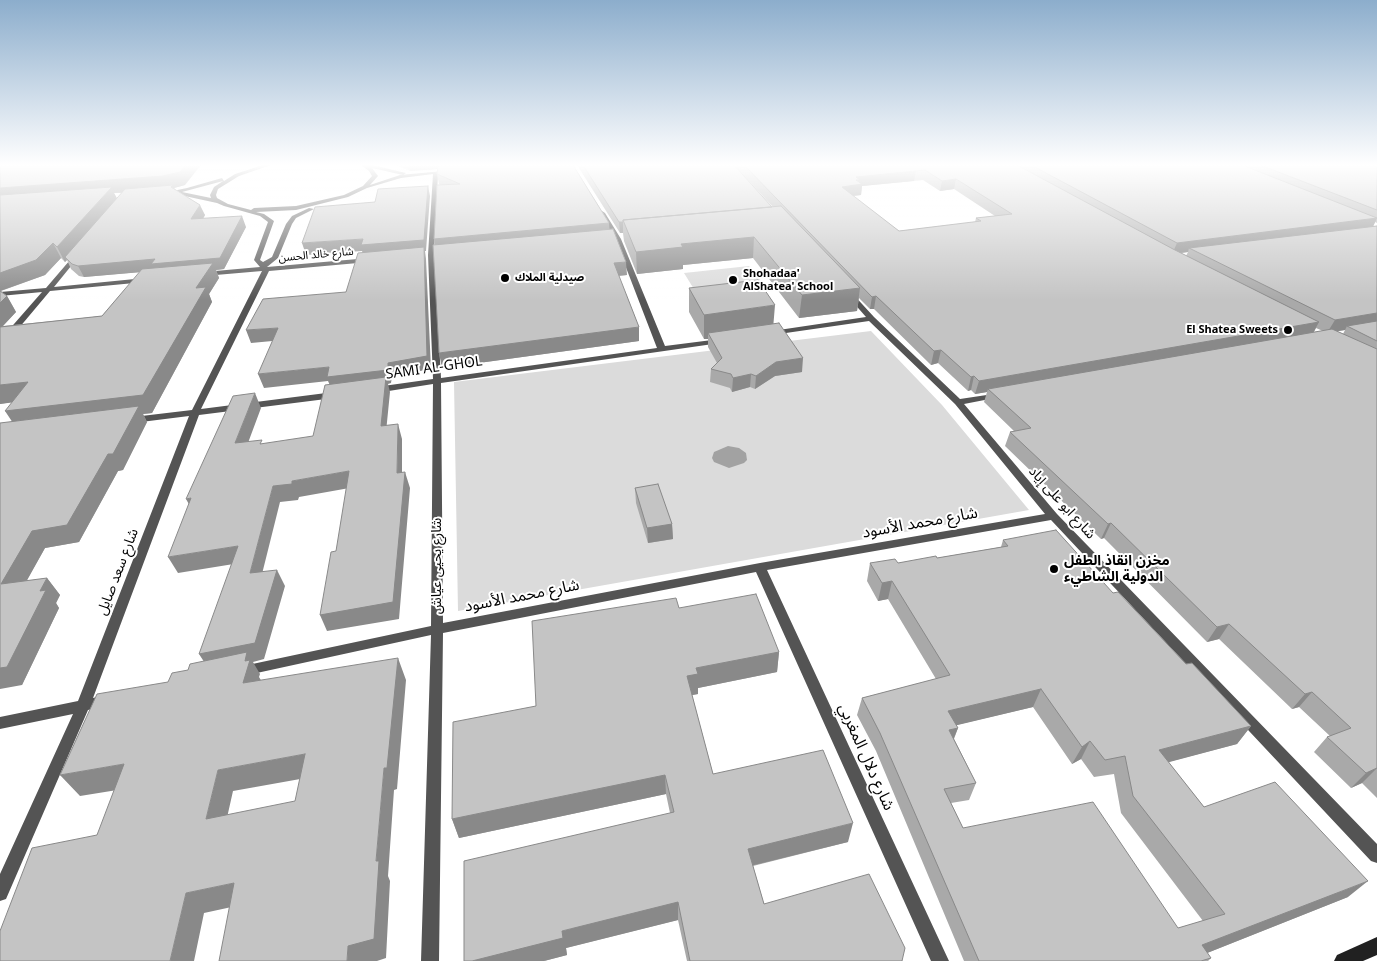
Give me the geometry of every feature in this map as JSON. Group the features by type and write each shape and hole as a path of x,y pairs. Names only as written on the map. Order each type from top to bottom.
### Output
{"main road":[{"path":"1343,961 1377,946"}],"street":[{"name":"شارع سعد صايل","path":"244,210 262,215 271,221 257,260 264,267"},
{"name":"شارع سعد صايل","path":"0,893 83,706 195,412 264,267 275,258 289,224 294,218 313,210"},
{"name":"شارع يحيى عياش","path":"430,961 437,628 437,382 426,256 431,210"},
{"path":"600,210 618,238 662,349"},
{"path":"608,239 627,238"},
{"path":"0,345 85,246"},
{"path":"426,256 441,254"},
{"name":"شارع خالد الحسن","path":"197,275 264,267 373,260"},
{"path":"0,294 158,279"},
{"name":"شارع ابو على إياد","path":"844,288 871,318 958,402 1052,516 1377,855"},
{"path":"767,334 871,318"},
{"name":"SAMI AL-GHOL","path":"369,391 729,339"},
{"path":"127,420 340,394"},
{"path":"958,402 1007,394"},
{"name":"شارع محمد الأسود","path":"226,674 437,628 760,567 1052,516"},
{"name":"شارع دلال المغربي","path":"760,567 940,961"},
{"path":"0,722 121,698"}],"shaded area":[{"path":"749,266 765,286 697,294 684,273"},
{"path":"871,331 942,405 1029,510 458,611 454,382"},
{"path":"728,446 739,448 746,453 747,460 744,463 729,468 714,462 712,458 714,452"}],"building":[{"path":"0,210 91,210 57,247 53,243 36,260 0,273"},
{"path":"107,210 197,210 191,219 242,216 220,258 151,264 155,259 78,266 72,264 65,257"},
{"path":"314,210 426,210 424,240 361,245 363,239 302,243"},
{"path":"436,210 601,210 609,223 434,239"},
{"path":"611,210 739,210 623,220 623,222 619,222"},
{"path":"738,210 785,210 860,288 802,295 754,237 681,244 683,247 636,252 623,220"},
{"path":"787,210 872,210 899,231 981,221 976,218 1012,214 1005,210 1100,210 1173,249 1319,322 979,381 974,376 971,377 941,350 934,351 876,296 872,297"},
{"path":"1115,210 1356,210 1377,218 1177,243"},
{"path":"1377,226 1377,313 1335,320 1189,248"},
{"path":"613,229 626,262 614,263 639,327 439,353 433,245"},
{"path":"424,247 427,356 388,363 388,370 327,377 329,367 258,374 278,328 246,330 263,299 346,292 358,253"},
{"path":"213,263 196,288 206,287 143,395 5,411 28,382 0,385 0,327 102,316 142,269"},
{"path":"758,280 775,305 704,315 689,288"},
{"path":"0,291 7,296 0,303"},
{"path":"1377,321 1377,341 1347,326"},
{"path":"779,323 803,358 776,362 756,376 751,374 733,378 731,374 711,369 722,358 708,333"},
{"path":"1332,329 1377,349 1377,768 1366,773 1327,737 1351,728 1312,692 1305,694 1229,624 1217,627 1111,523 1108,524 1010,432 1031,428 988,389"},
{"path":"386,377 381,426 398,424 397,473 405,472 393,602 320,615 331,552 336,551 349,471 292,481 292,484 273,486 250,573 277,570 255,643 199,654 238,546 168,557 191,498 186,499 233,396 255,393 235,443 262,440 260,444 313,436 325,385"},
{"path":"139,406 113,454 108,454 67,525 32,531 1,584 47,578 40,591 46,590 7,667 0,668 0,423"},
{"path":"658,484 672,524 647,528 635,488"},
{"path":"1056,530 1113,593 1118,592 1186,664 1192,663 1251,726 1159,750 1204,807 1275,782 1368,881 1202,945 1211,958 1201,961 979,961 880,733 862,698 950,675 892,581 882,583 870,563 895,559 898,563 1008,546 1003,540","holes":["1041,689 1082,747 1090,741 1105,760 1125,756 1133,796 1225,914 1178,928 1093,802 963,828 944,789 976,783 949,730 958,728 948,711"]},
{"path":"756,594 779,652 696,668 698,674 687,676 713,774 823,750 853,823 748,849 764,904 869,874 905,948 902,961 690,961 678,902 562,931 563,938 472,961 464,961 464,861 674,812 665,775 452,819 453,722 536,706 532,621 676,598 679,608"},
{"path":"247,652 245,661 250,660 243,683 398,658 387,768 384,768 376,861 379,861 374,939 348,946 347,961 219,961 234,883 186,893 170,961 0,961 0,931 32,848 97,835 124,764 60,775 97,694 168,682 172,673 188,670 190,664","holes":["305,754 295,801 206,819 218,770"]}],"place":[{"name":"صيدلية الملاك","path":"505,278"},
{"name":"Shohadaa' AlShatea' School","path":"733,280"},
{"name":"El Shatea Sweets","path":"1288,330"},
{"name":"مخزن انقاذ الطفل الدولية الشاطيء","path":"1054,569"}]}
